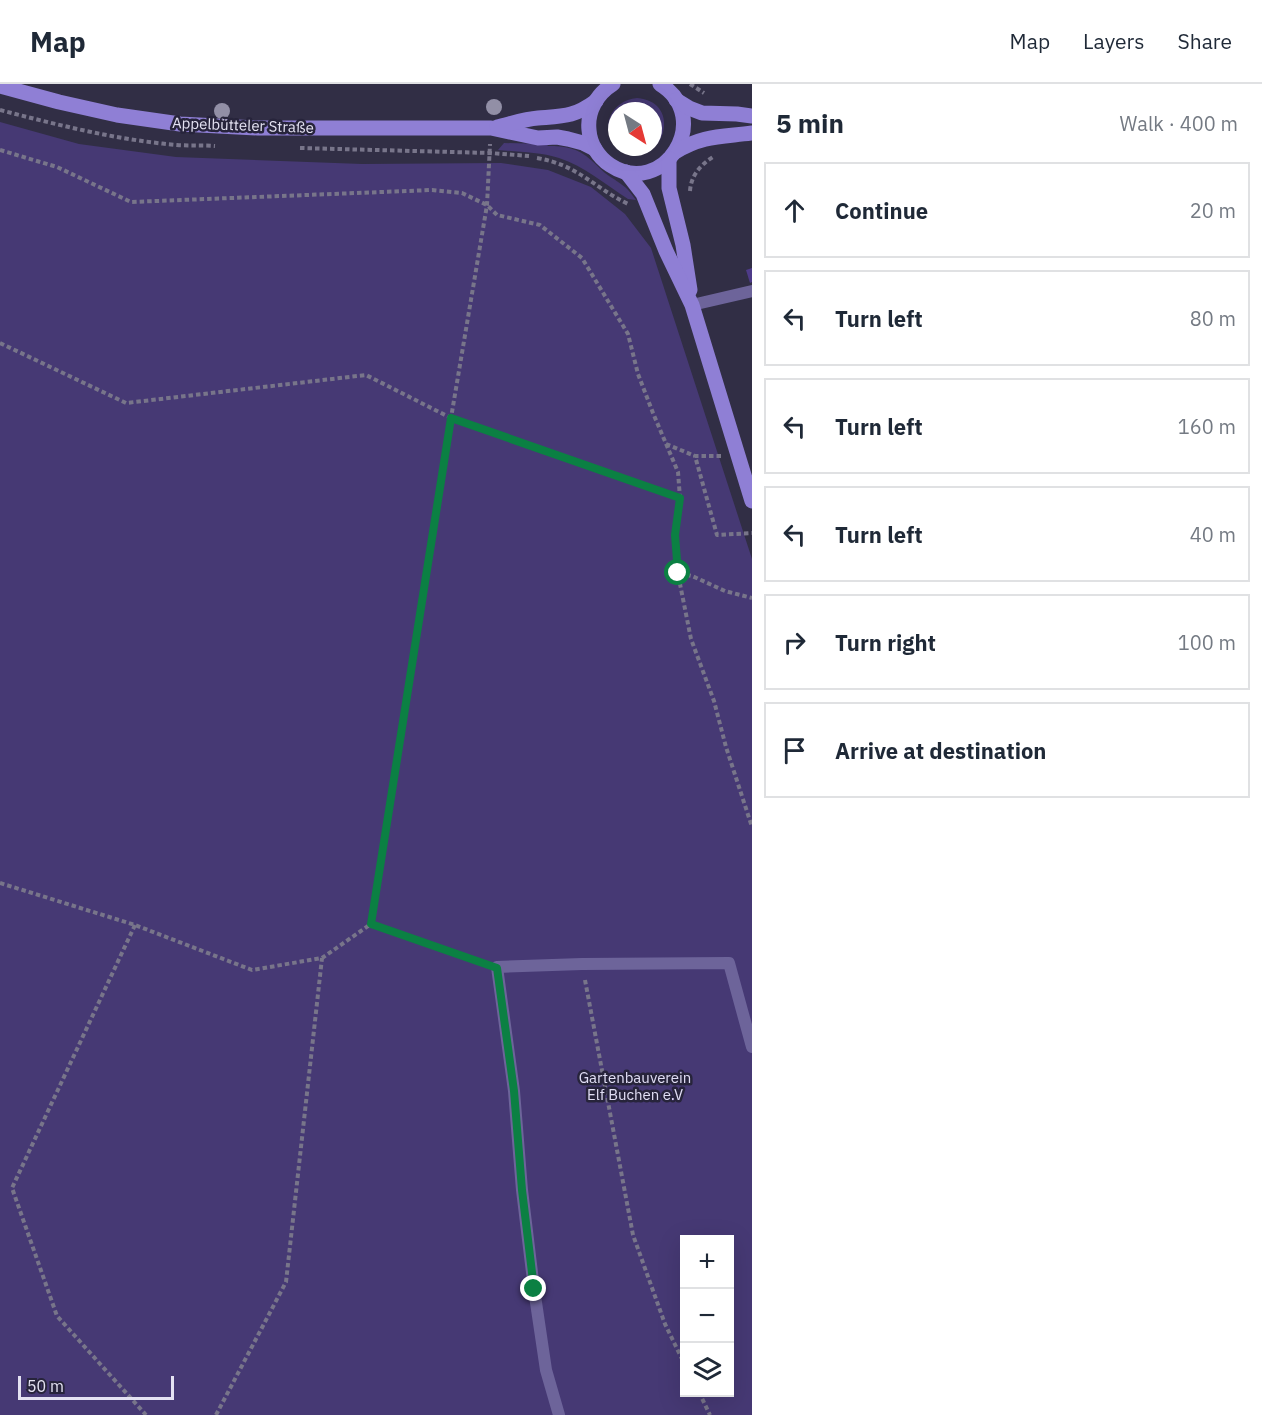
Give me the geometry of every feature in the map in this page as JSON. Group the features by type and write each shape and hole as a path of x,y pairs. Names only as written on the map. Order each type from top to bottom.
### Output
{"main road":[{"path":"613,84 604,90 596,101 588,126 591,142 606,163 626,172 649,171 662,165 672,155 691,143 706,138 752,133"},
{"path":"660,84 676,100 681,109 684,124 683,134 672,155 669,188 683,245 692,305 752,501"},
{"name":"Appelbütteler Straße","path":"0,86 117,115 180,124 258,128 491,128 538,118 570,115 596,101"},
{"path":"676,100 702,113 752,116"},
{"name":"Appelbütteler Straße","path":"491,128 538,138 568,139 584,143 595,149"},
{"path":"626,172 643,194 666,251 692,305"}],"lane":[{"path":"692,305 752,291"},
{"path":"559,1415 546,1370 534,1289 522,1190 514,1091 497,968 582,964 729,963 752,1047"}],"path":[{"path":"0,110 116,137 177,145 223,146"},
{"path":"293,148 527,156 558,163 633,206"},
{"path":"0,150 57,167 131,202 432,190 462,193 488,205 497,215 540,225 582,258 628,334 638,374 678,472 680,498 675,535 678,573 691,639 714,701 752,827"},
{"path":"0,883 135,925 252,970 322,958 371,924 451,418 488,205 490,153"},
{"path":"690,194 691,183 697,171 714,157"},
{"path":"0,343 126,403 366,375 451,418 680,498"},
{"path":"666,444 695,456 738,456"},
{"path":"695,456 717,535 752,533"},
{"path":"678,573 692,576 724,591 752,598"},
{"path":"371,924 497,968"},
{"path":"135,925 12,1188 57,1316 146,1415"},
{"path":"216,1415 286,1282 322,958"},
{"path":"582,964 633,1235 665,1324 680,1355"},
{"path":"701,1397 710,1415"}],"green space":[{"path":"637,98 650,102 624,102 628,100"},
{"name":"Gartenbauverein Elf Buchen e.V","path":"0,122 79,144 176,157 362,164 501,163 548,170 591,187 625,214 651,248 752,559 752,1415 0,1415"},
{"path":"504,143 547,144 576,150 625,187 636,200 628,199 568,161 536,153 498,150"}],"building":[{"path":"752,268 752,282 750,283 746,270"}],"route":[{"path":"534,1289 522,1190 514,1091 497,968 371,924 451,418 680,498 675,535 678,573"}]}
